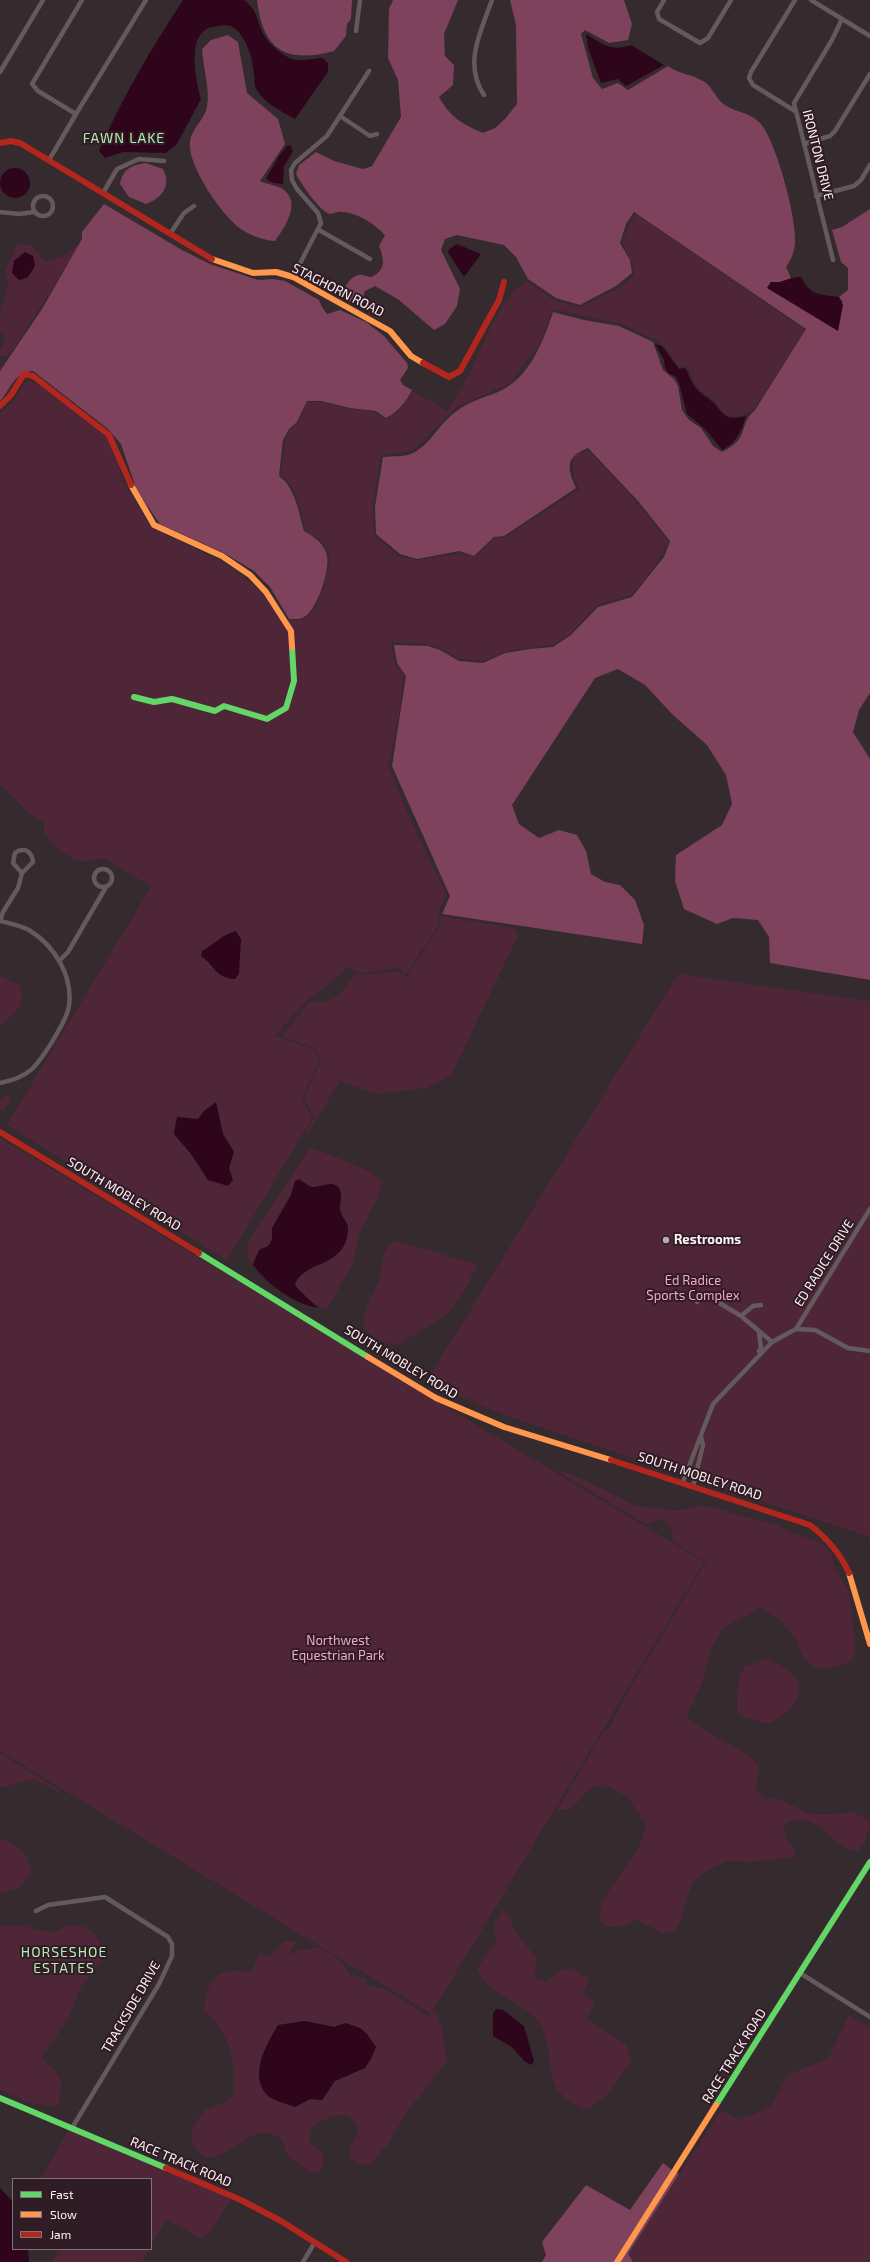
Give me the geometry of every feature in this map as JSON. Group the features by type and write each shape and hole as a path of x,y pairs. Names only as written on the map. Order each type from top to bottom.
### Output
{"street":[{"path":"0,72 43,0"},
{"path":"76,114 38,91 32,84 82,0"},
{"path":"49,160 146,0"},
{"path":"356,31 360,0"},
{"path":"484,95 477,85 473,53 492,0"},
{"path":"664,0 657,12 659,19 700,43 708,38 731,0"},
{"path":"794,111 753,85 749,78 751,72 795,0"},
{"path":"812,0 870,36"},
{"name":"IRONTON DRIVE","path":"833,260 804,144 794,111 794,103 832,40 842,19"},
{"path":"293,277 319,230 321,223 318,213 297,189 292,180 291,170 295,163 327,136 369,71"},
{"path":"804,144 830,136 836,132 870,74"},
{"path":"340,116 370,136 377,134"},
{"name":"STAGHORN ROAD","path":"0,143 17,141 213,260 253,273 276,272 293,277 381,324 411,356 449,377 460,371 472,351 475,341 499,300 504,282"},
{"path":"103,193 117,169 139,159 164,161"},
{"path":"816,196 854,186 861,180 870,165"},
{"path":"0,212 19,214 35,212 43,216 49,214 53,209 50,200 44,196 38,198 34,202 35,212"},
{"path":"170,234 184,213 194,206"},
{"path":"319,230 370,259"},
{"path":"0,406 11,395 24,374 33,376 110,435 134,495 154,525 222,556 250,575 266,592 291,631 294,682 286,708 267,719 224,706 215,711 172,699 154,702 134,697"},
{"path":"0,1083 15,1080 27,1074 36,1066 63,1024 68,1007 69,988 65,969 49,947 29,930 0,921 3,912 18,888 22,873 33,862 30,852 26,850 18,851 13,858 13,863 22,873"},
{"path":"59,960 68,952 106,887 111,883 112,877 109,871 100,869 94,875 94,881 98,886 106,887"},
{"name":"SOUTH MOBLEY ROAD","path":"0,1132 436,1398 504,1427 683,1482 799,1520 822,1532 835,1545 846,1562 853,1578 870,1644"},
{"name":"ED RADICE DRIVE","path":"683,1482 713,1404 755,1358 772,1342 796,1329 870,1209"},
{"path":"697,1302 700,1298 708,1296 741,1316 772,1342"},
{"path":"741,1316 753,1306 761,1305"},
{"path":"796,1329 815,1330 848,1348 870,1351"},
{"path":"755,1358 761,1348 761,1337 758,1330"},
{"path":"694,1486 703,1445 701,1437"},
{"name":"RACE TRACK ROAD","path":"616,2262 870,1862"},
{"name":"TRACKSIDE DRIVE","path":"36,1911 48,1905 105,1897 168,1937 172,1944 172,1956 159,1984 72,2128"},
{"path":"800,1973 870,2017"},
{"name":"RACE TRACK ROAD","path":"0,2098 241,2200 315,2242 346,2262"},
{"path":"303,2262 315,2242"}],"green space":[{"path":"636,214 805,330 754,409 743,415 735,417 727,415 723,412 713,400 700,390 694,382 689,369 685,366 680,368 662,344 622,324 553,309 541,342 510,383 455,408 412,451 381,455 373,502 374,535 400,557 417,560 460,554 475,557 495,538 504,538 579,489 572,468 573,460 575,455 589,451 628,492 668,541 662,555 645,580 631,595 597,605 571,633 553,645 507,651 483,661 458,659 440,648 427,644 391,642 395,665 404,676 400,710 388,767 418,836 447,895 438,912 438,926 405,976 400,968 361,973 347,967 334,980 306,1001 275,1036 315,1050 319,1062 302,1097 312,1118 227,1260 5,1124 8,1123 151,887 105,858 86,862 73,859 56,848 44,832 44,823 31,815 0,785 0,413 14,400 24,383 30,381 40,386 108,438 116,454 123,481 152,528 232,567 263,593 281,619 302,619 312,612 316,605 324,586 329,567 327,548 316,537 306,532 295,493 291,486 281,476 285,440 290,430 298,422 307,402 321,402 350,409 375,412 385,419 398,411 405,404 413,391 447,411 470,373 485,339 503,305 519,287 527,281 554,300 581,307 619,288 634,275 631,261 622,242 629,225","holes":["229,933 239,961 239,974 215,971 202,951 215,945","216,1102 223,1134 234,1152 229,1168 233,1180 208,1180 191,1154 174,1134 177,1117 198,1119"]},
{"path":"81,242 8,357 0,355 0,350 5,340 3,332 0,332 0,316 8,282 5,272 17,244 32,245 42,259 46,261 64,256","holes":["25,252 33,256 35,266 24,280 19,280 12,271 14,261"]},
{"path":"440,916 514,928 519,933 451,1076 426,1088 378,1094 340,1081 306,1136 307,1130 314,1117 304,1097 321,1061 315,1048 281,1036 312,1000 320,1003 337,997 356,973 361,975 396,971 400,972 406,978 439,927"},
{"name":"Ed Radice Sports Complex","path":"678,974 870,1001 870,1537 507,1416 426,1382"},
{"path":"0,976 20,985 22,998 21,1004 15,1013 0,1025"},
{"path":"6,1094 12,1098 4,1111 0,1109 0,1103"},
{"name":"Northwest Equestrian Park","path":"0,1138 704,1562 431,2014 0,1751"},
{"path":"311,1147 371,1172 382,1182 379,1195 361,1230 352,1265 327,1309 318,1306 309,1300 295,1284 305,1272 327,1263 348,1225 343,1217 340,1205 341,1192 333,1184 312,1187 302,1181 293,1186 291,1195 272,1228 272,1240 268,1246 256,1254 253,1265 248,1258 248,1243"},
{"path":"395,1241 475,1263 477,1266 464,1291 447,1314 400,1344 390,1344 381,1341 364,1330 364,1317 379,1280 383,1259 387,1249"},
{"path":"552,1468 582,1479 634,1505 676,1511 702,1505 778,1525 794,1534 813,1539 830,1550 834,1566 849,1592 855,1639 854,1659 840,1666 816,1669 802,1655 795,1638 779,1619 761,1607 722,1629 711,1648 703,1681 687,1716 693,1723 746,1754 759,1765 756,1788 765,1799 777,1798 810,1814 829,1815 854,1812 867,1820 870,1824 864,1844 857,1851 848,1849 819,1826 810,1822 800,1820 787,1822 783,1829 787,1840 796,1850 793,1857 752,1862 727,1861 703,1873 694,1882 686,1899 681,1920 675,1930 663,1933 637,1920 622,1926 613,1927 604,1924 600,1920 601,1902 638,1850 646,1826 628,1797 603,1784 591,1788 571,1809 557,1810 605,1729 608,1730 620,1708 620,1705 706,1562 673,1541 671,1529 662,1519 647,1525"},
{"path":"768,1659 792,1673 797,1681 799,1689 798,1697 788,1711 767,1724 737,1714 737,1702 738,1684 744,1667"},
{"path":"0,1753 64,1793 54,1790 35,1779 0,1788"},
{"path":"0,1839 13,1844 22,1851 28,1861 31,1875 18,1888 0,1893"},
{"path":"503,1909 511,1917 513,1928 536,1958 535,1979 547,1983 558,1972 572,1968 589,1979 583,1994 595,2001 587,2018 598,2027 626,2044 632,2060 606,2096 587,2110 571,2102 561,2093 555,2084 546,2038 540,2025 534,2017 527,2010 492,1988 477,1970 488,1951 496,1942 494,1924"},
{"path":"19,1925 53,1933 71,1926 86,1928 96,1937 101,1945 104,1955 95,1971 82,1985 69,2017 41,2059 53,2069 60,2078 61,2090 58,2106 29,2102 0,2090 0,1926"},
{"path":"284,1941 297,1941 289,1954 310,1949 321,1949 336,1958 345,1967 350,1975 366,1979 365,1985 383,1988 429,2016 435,2010 442,2030 447,2060 422,2094 410,2107 387,2145 370,2164 359,2165 349,2157 351,2146 358,2133 356,2123 348,2116 337,2115 314,2124 310,2132 309,2141 323,2153 323,2167 320,2172 311,2173 287,2155 282,2140 268,2133 255,2135 223,2154 214,2157 206,2157 199,2153 192,2143 192,2131 197,2119 206,2110 227,2101 231,2096 234,2086 230,2049 217,2025 204,2011 208,1988 214,1978 219,1974 227,1971 252,1971 259,1954 269,1956","holes":["305,2021 334,2027 346,2023 349,2076 335,2081 322,2100 310,2099 300,2102 259,2079 261,2059 278,2025"]},
{"path":"849,2015 870,2027 870,2262 633,2262 628,2254 721,2110 738,2120 757,2113 771,2105 789,2074 828,2059"},
{"path":"69,2129 231,2198 210,2233 201,2239 167,2219 152,2244 152,2178 42,2178"},
{"path":"58,2250 148,2250 142,2262 52,2262"}],"shaded area":[{"path":"183,0 244,0 248,3 257,17 263,34 278,50 287,57 295,60 323,58 328,63 328,72 295,119 272,106 258,92 255,85 248,47 241,35 229,25 213,27 204,31 199,38 196,47 195,69 201,99 177,144 166,153 123,152 105,158 99,151 117,112 148,55"},
{"path":"257,0 352,0 351,19 347,24 346,36 334,51 317,55 302,56 290,54 279,49 271,42 260,17"},
{"path":"393,0 458,0 444,34 445,56 454,65 453,85 439,97 452,115 483,133 495,128 505,119 517,104 516,25 510,0 624,0 632,24 628,40 609,43 585,30 581,34 593,78 602,89 618,83 628,90 668,66 676,71 706,83 721,102 730,108 756,119 766,132 779,162 793,216 795,231 794,249 790,261 786,267 791,278 780,282 771,282 767,288 843,302 839,297 848,290 848,268 841,262 832,230 842,227 870,209 870,693 859,710 853,732 870,759 870,980 770,963 769,937 758,920 733,918 717,924 684,909 675,881 676,855 722,825 732,804 726,775 707,745 673,715 645,685 618,669 595,678 512,805 519,824 539,838 559,830 577,835 586,851 591,874 605,882 620,885 635,900 644,925 642,944 442,914 450,896 392,766 406,676 397,663 394,645 428,646 440,650 459,661 483,663 505,653 553,647 571,635 598,607 632,597 664,557 670,541 638,501 588,448 575,455 570,464 571,475 576,488 504,536 494,537 474,556 459,551 417,559 400,554 376,534 375,507 383,457 403,456 413,453 430,439 445,421 462,408 509,386 526,369 533,358 545,335 553,312 584,320 619,326 653,342 663,370 674,379 678,386 682,410 689,420 701,428 713,446 722,452 737,442 746,421 755,410 806,329 634,212 626,224 620,243 630,260 632,273 616,286 580,305 556,298 528,279 516,257 504,245 457,235 445,239 441,250 460,289 457,306 445,324 434,330 399,300 375,286 365,291 359,307 342,297 345,287 350,280 360,275 371,277 380,271 383,260 379,246 385,235 371,223 354,214 340,212 330,214 326,212 311,196 296,174 299,165 316,152 334,161 363,169 372,166 401,117 398,80 388,58 389,9"},
{"path":"586,34 607,46 618,48 631,45 664,65 626,86 618,79 601,83 588,48"},
{"path":"228,35 238,42 247,93 278,119 285,144 260,181 281,188 287,193 291,200 290,214 287,222 275,241 267,240 244,231 233,222 207,189 194,163 191,152 191,137 195,128 204,116 208,100 202,49 211,40"},
{"path":"290,145 293,151 284,166 283,184 273,183 266,179 279,156 287,146"},
{"path":"146,163 163,169 166,175 166,186 161,195 146,204 129,197 120,184 123,175 128,169 136,165"},
{"path":"15,168 26,172 30,183 26,194 15,198 4,194 0,183 4,172"},
{"path":"104,204 182,250 210,264 258,280 273,279 285,281 319,300 327,314 340,310 366,322 384,336 407,363 408,368 400,380 403,385 412,390 401,406 390,416 386,418 376,411 350,408 321,401 307,401 297,422 289,429 283,440 279,476 293,493 304,531 320,542 326,552 327,558 326,576 319,595 311,610 302,618 289,619 270,587 254,571 224,553 160,524 137,491 121,444 108,429 33,371 21,374 0,401 0,371 42,309 82,239 82,232"},
{"path":"457,244 481,254 464,277 448,250"},
{"path":"25,252 33,256 35,266 28,277 19,280 12,273 14,261"},
{"path":"801,277 808,288 816,293 839,297 843,305 838,331 767,288 771,282 780,282"},
{"path":"655,344 662,346 679,369 685,368 696,388 724,415 732,418 746,416 738,436 727,447 722,450 705,429 687,414 679,383 675,376 669,374 665,368 664,360"},
{"path":"236,931 241,939 239,974 235,979 220,974 201,956 202,951 222,937"},
{"path":"216,1102 223,1134 234,1152 229,1168 233,1180 228,1186 208,1180 191,1154 174,1134 177,1117 198,1119 204,1111"},
{"path":"299,1179 308,1186 312,1187 332,1184 338,1187 341,1192 340,1211 348,1227 346,1242 340,1251 325,1262 308,1270 300,1276 295,1284 298,1289 318,1308 309,1306 291,1298 273,1286 253,1265 259,1250 268,1246 272,1240 272,1228 291,1195 295,1181"},
{"path":"496,2009 503,2010 524,2026 534,2061 531,2065 524,2061 512,2047 493,2036 493,2014"},
{"path":"305,2021 334,2027 346,2023 360,2028 367,2034 376,2047 365,2068 335,2081 322,2100 310,2099 295,2107 275,2100 266,2094 261,2086 259,2068 265,2050 278,2025"},
{"path":"663,2163 672,2170 614,2262 542,2262 546,2255 542,2242 586,2185 630,2210"},
{"path":"676,2172 679,2174 628,2254 633,2262 619,2262"},
{"path":"0,2188 12,2201 12,2250 28,2250 29,2262 0,2262"}],"traffic: fast":[{"path":"134,697 154,702 172,699 215,711 224,706 267,719 286,708 294,681 292,647"},
{"path":"199,1253 368,1357"},
{"path":"716,2105 870,1862"},
{"path":"0,2098 166,2168"}],"traffic: slow":[{"path":"212,259 253,273 276,272 293,277 390,331 411,356 423,363"},
{"path":"131,485 154,525 222,556 250,575 266,592 291,631 292,647"},
{"path":"368,1357 436,1398 504,1427 611,1460"},
{"path":"849,1573 870,1644"},
{"path":"617,2262 716,2105"}],"traffic: jam":[{"path":"0,143 11,141 20,143 212,259"},
{"path":"423,363 449,377 460,371 499,300 504,282"},
{"path":"0,406 11,395 24,374 33,376 109,435 131,485"},
{"path":"0,1132 199,1253"},
{"path":"611,1460 810,1525 833,1547 842,1559 849,1573"},
{"path":"166,2168 241,2200 281,2221 346,2262"}],"place":[{"name":"Restrooms","path":"666,1240"}],"district":[{"name":"FAWN LAKE","path":"124,138"},
{"name":"HORSESHOE ESTATES","path":"64,1960"}]}
